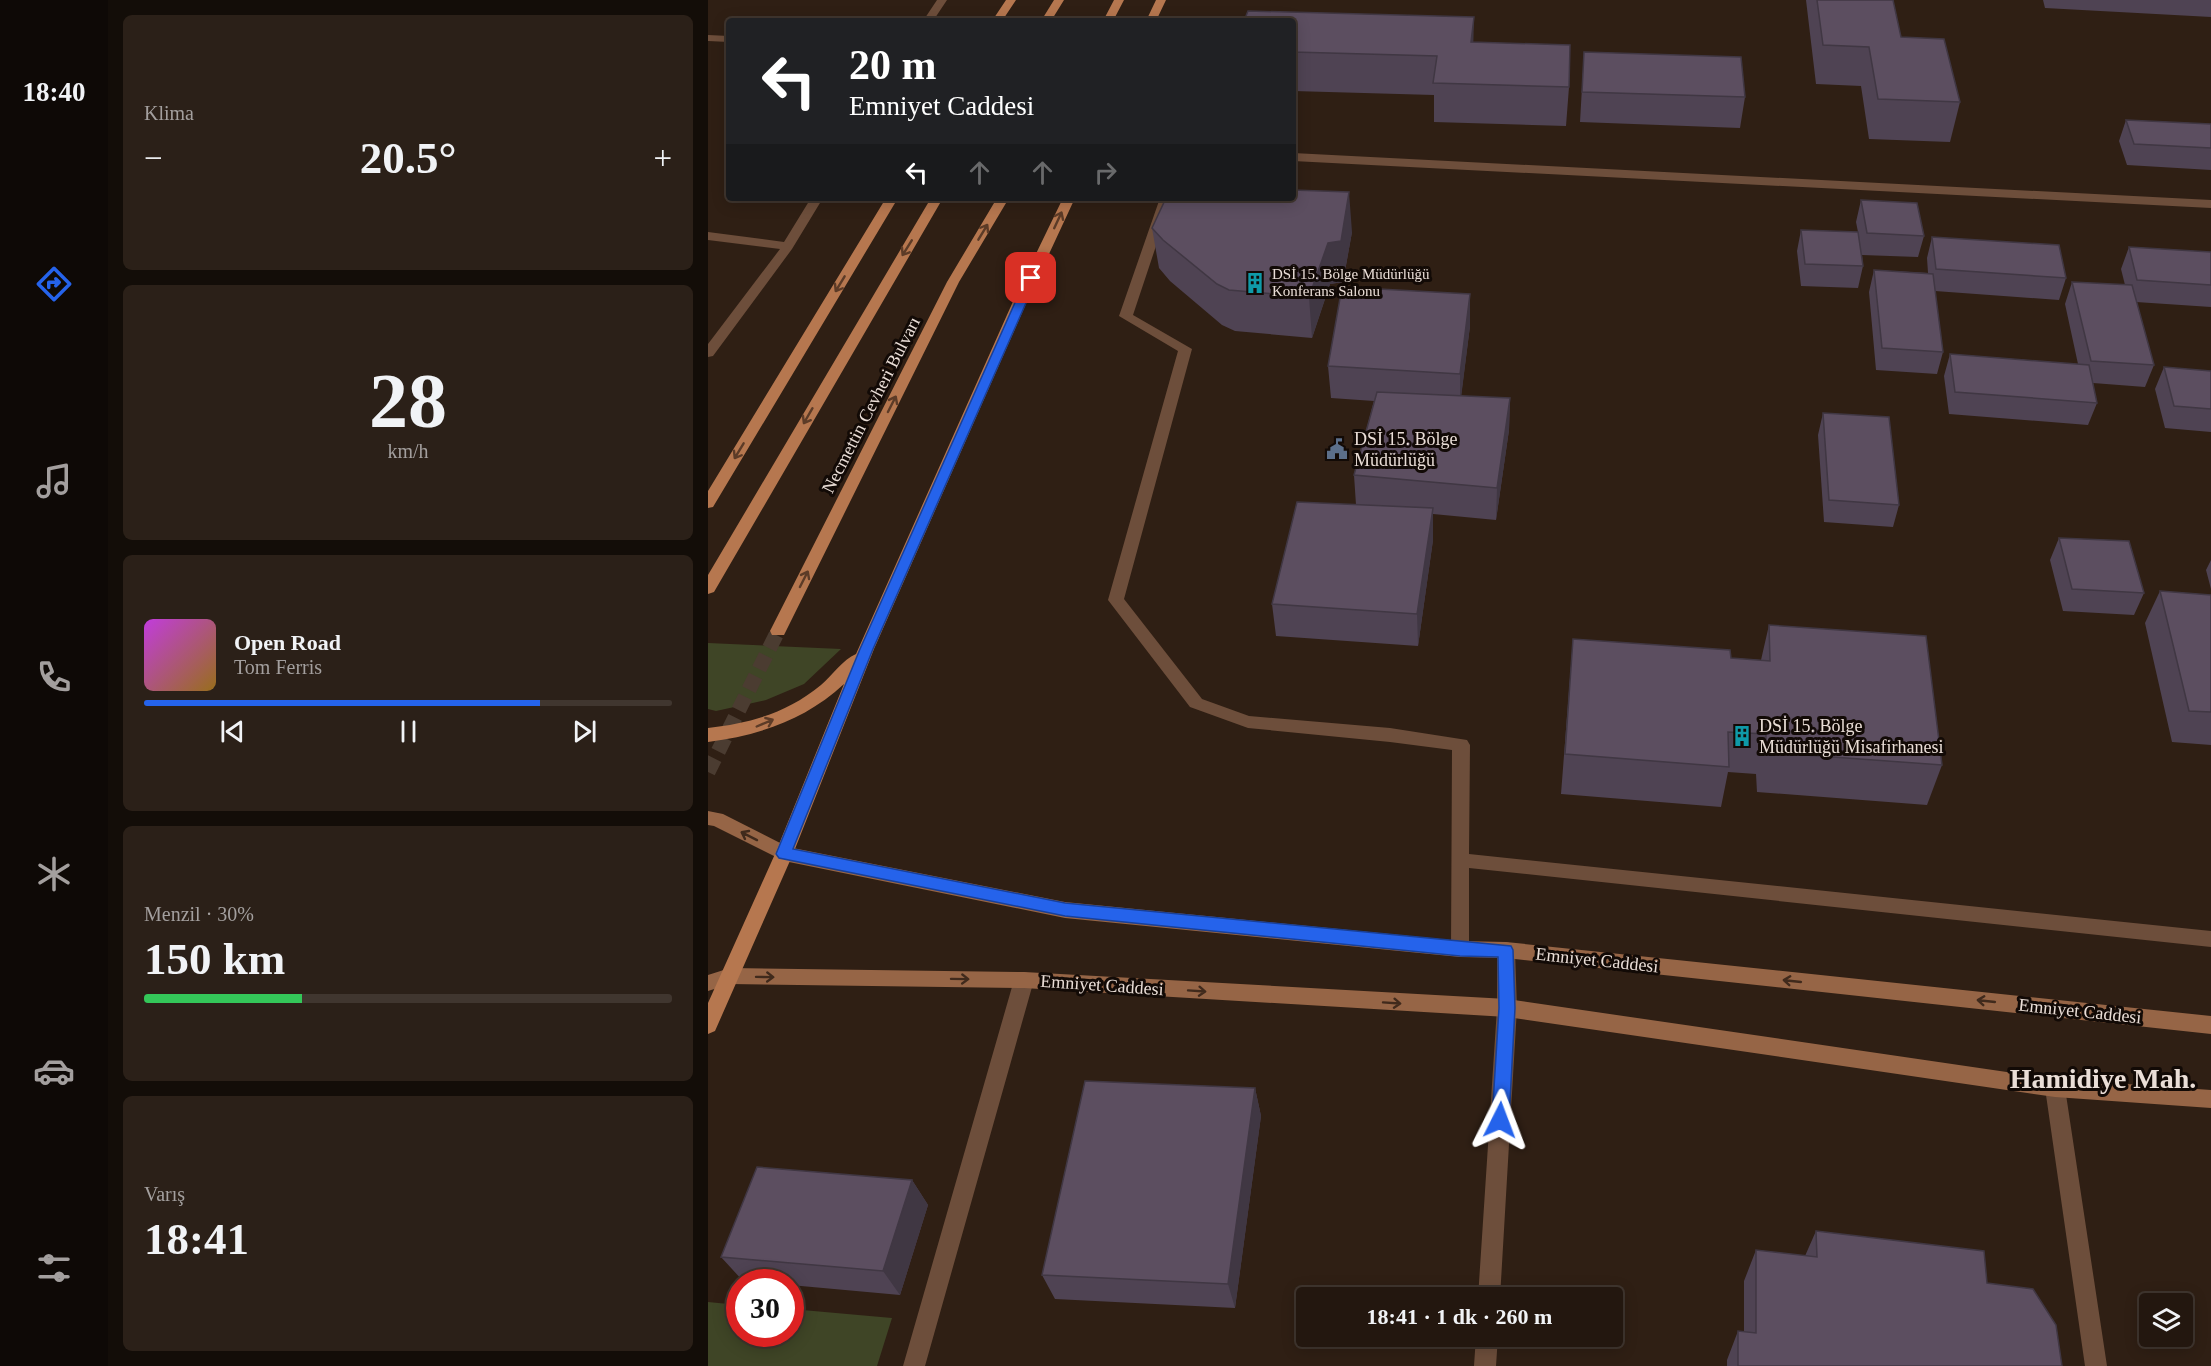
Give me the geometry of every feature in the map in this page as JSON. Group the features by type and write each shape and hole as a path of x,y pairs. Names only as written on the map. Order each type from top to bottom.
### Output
{"main road":[{"path":"999,18 1011,0"},
{"path":"1048,18 1059,0"},
{"path":"1110,18 1119,0"},
{"path":"1152,18 1161,0"},
{"path":"708,503 889,201"},
{"path":"708,588 935,201"},
{"name":"Necmettin Cevheri Bulvarı","path":"778,631 953,282 1001,201"},
{"path":"708,1025 784,854 866,649 1068,201"},
{"path":"708,735 753,728 802,708 836,684 866,649"},
{"name":"Emniyet Caddesi","path":"708,818 717,819 784,854 1065,909 1460,949 1506,950 2211,1025"},
{"name":"Emniyet Caddesi","path":"708,983 730,976 1024,980 1507,1008 2055,1088 2211,1099"}],"street":[{"path":"930,18 942,0"},
{"path":"708,38 726,39"},
{"path":"1296,157 2211,204"},
{"path":"708,352 788,246 816,201"},
{"path":"1165,201 1126,316 1185,348 1116,600 1196,703 1248,722 1390,735 1461,745 1460,949"},
{"path":"708,236 788,246"},
{"path":"1460,860 2211,939"},
{"path":"1491,1287 1507,1008 1506,950"},
{"path":"914,1366 1024,980"},
{"path":"2055,1088 2096,1366"},
{"path":"1485,1366 1486,1347"}],"green space":[{"path":"708,643 841,649 804,684 766,700 716,711 708,709"},
{"path":"708,1302 726,1304 726,1347 804,1347 804,1310 892,1318 877,1366 708,1366"}],"building":[{"path":"1817,0 1893,0 1901,37 1944,39 1960,102 1878,99 1869,47 1823,45"},
{"path":"1248,11 1474,17 1471,42 1570,45 1569,87 1433,83 1437,56 1296,52 1296,18 1245,18"},
{"path":"1584,52 1741,57 1745,97 1582,92"},
{"path":"2126,120 2211,124 2211,148 2134,144"},
{"path":"1296,190 1349,192 1341,241 1328,243 1309,297 1229,290 1217,284 1163,240 1152,228 1165,201 1296,201"},
{"path":"1861,200 1917,203 1924,236 1867,233"},
{"path":"1801,230 1858,232 1863,266 1805,264"},
{"path":"1932,237 2059,245 2066,278 1936,269"},
{"path":"2129,247 2211,252 2211,285 2137,280"},
{"path":"1874,270 1933,274 1943,352 1882,348"},
{"path":"2072,282 2132,285 2154,365 2091,361"},
{"path":"1342,287 1470,294 1460,374 1328,366"},
{"path":"1950,354 2089,365 2097,403 1955,392"},
{"path":"2164,367 2211,371 2211,409 2174,406"},
{"path":"1377,392 1510,398 1497,488 1354,475"},
{"path":"1823,413 1889,417 1899,505 1829,500"},
{"path":"1297,502 1433,508 1417,614 1272,604"},
{"path":"2059,538 2129,541 2144,593 2072,589"},
{"path":"2160,591 2211,595 2211,712 2189,711"},
{"name":"DSİ 15. Bölge Müdürlüğü Misafirhanesi","path":"1769,625 1926,636 1942,765 1766,752 1766,734 1728,732 1729,767 1565,754 1573,639 1730,650 1731,658 1770,661"},
{"path":"1085,1081 1255,1088 1228,1284 1042,1275"},
{"path":"757,1167 912,1180 883,1271 721,1257"},
{"path":"1816,1231 1984,1251 1987,1283 2033,1289 2056,1325 2062,1366 1738,1366 1738,1331 1756,1333 1756,1250 1817,1257"}],"tunnel":[{"path":"708,772 778,631"}],"place":[{"name":"DSİ 15. Bölge Müdürlüğü Konferans Salonu","path":"1255,283"},
{"name":"DSİ 15. Bölge Müdürlüğü","path":"1337,449"},
{"name":"DSİ 15. Bölge Müdürlüğü Misafirhanesi","path":"1742,736"}],"district":[{"name":"Hamidiye Mah.","path":"2103,1078"}],"route":[{"path":"1031,278 866,649 784,854 1065,909 1460,949 1506,950 1507,1008 1500,1120"}]}
